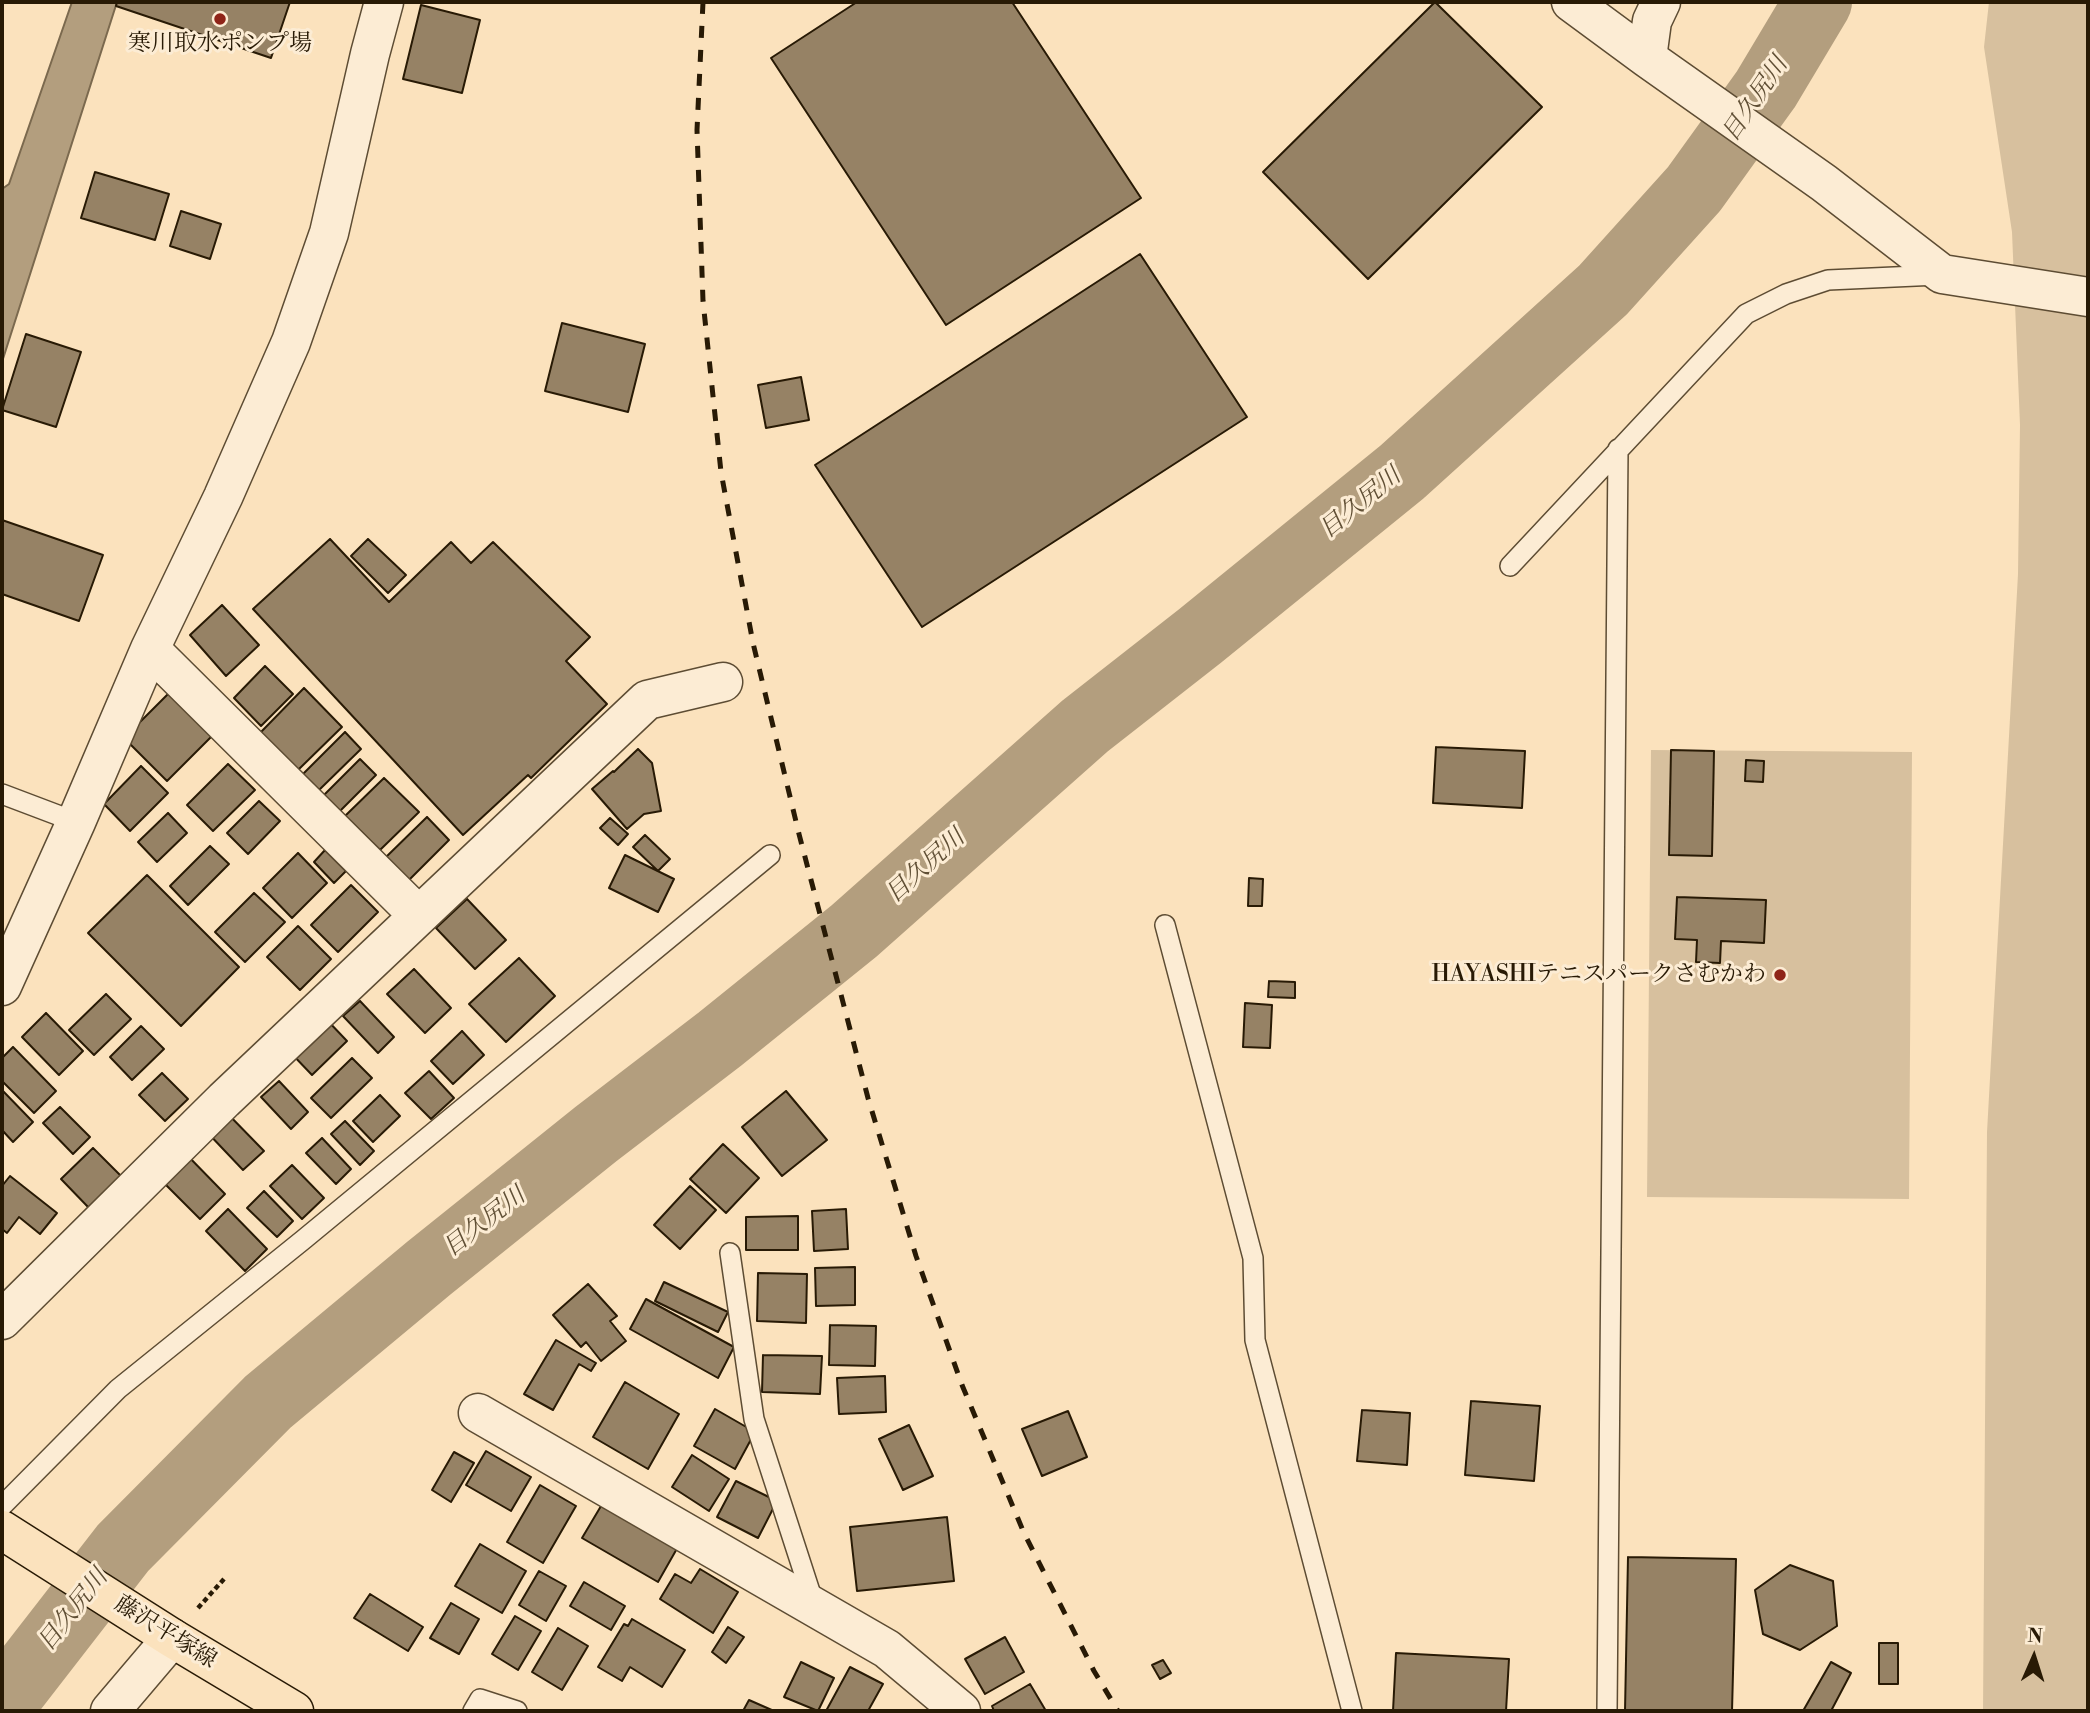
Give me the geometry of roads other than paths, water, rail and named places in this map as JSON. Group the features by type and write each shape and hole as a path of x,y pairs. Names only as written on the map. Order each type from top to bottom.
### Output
{"main road":[{"name":"藤沢平塚線","path":"3,1523 168,1635 294,1711"}],"street":[{"path":"2,986 150,649 223,497 291,342 329,233 384,2"},
{"path":"1571,2 1824,183 1942,275 2088,298"},
{"path":"1657,64 1652,21 1661,2"},
{"path":"150,649 418,915"},
{"path":"2,1320 225,1100 646,700 723,682"},
{"path":"478,1413 887,1650 961,1711"},
{"path":"110,1711 168,1635"}],"lane":[{"path":"1510,566 1746,314 1786,294 1828,280 1942,275"},
{"path":"1607,1711 1618,449"},
{"path":"2,794 76,822"},
{"path":"3,1523 118,1389 770,855"},
{"path":"1165,925 1253,1258 1255,1340 1352,1711"},
{"path":"730,1253 754,1419 815,1608"},
{"path":"473,1711 480,1699 517,1711"}],"waterway":[{"name":"目久尻川","path":"2,1704 123,1548 268,1402 429,1268 854,931 1085,726 1402,472 1603,290 1694,189 1766,89 1818,2"}],"railway":[{"path":"703,2 697,130 703,301 721,472 753,643 799,834 868,1098 916,1256 962,1385 1024,1533 1094,1671 1118,1711"}],"place":[{"name":"寒川取水ポンプ場","path":"220,19"},
{"name":"HAYASHIテニスパークさむかわ","path":"1780,975"}]}
